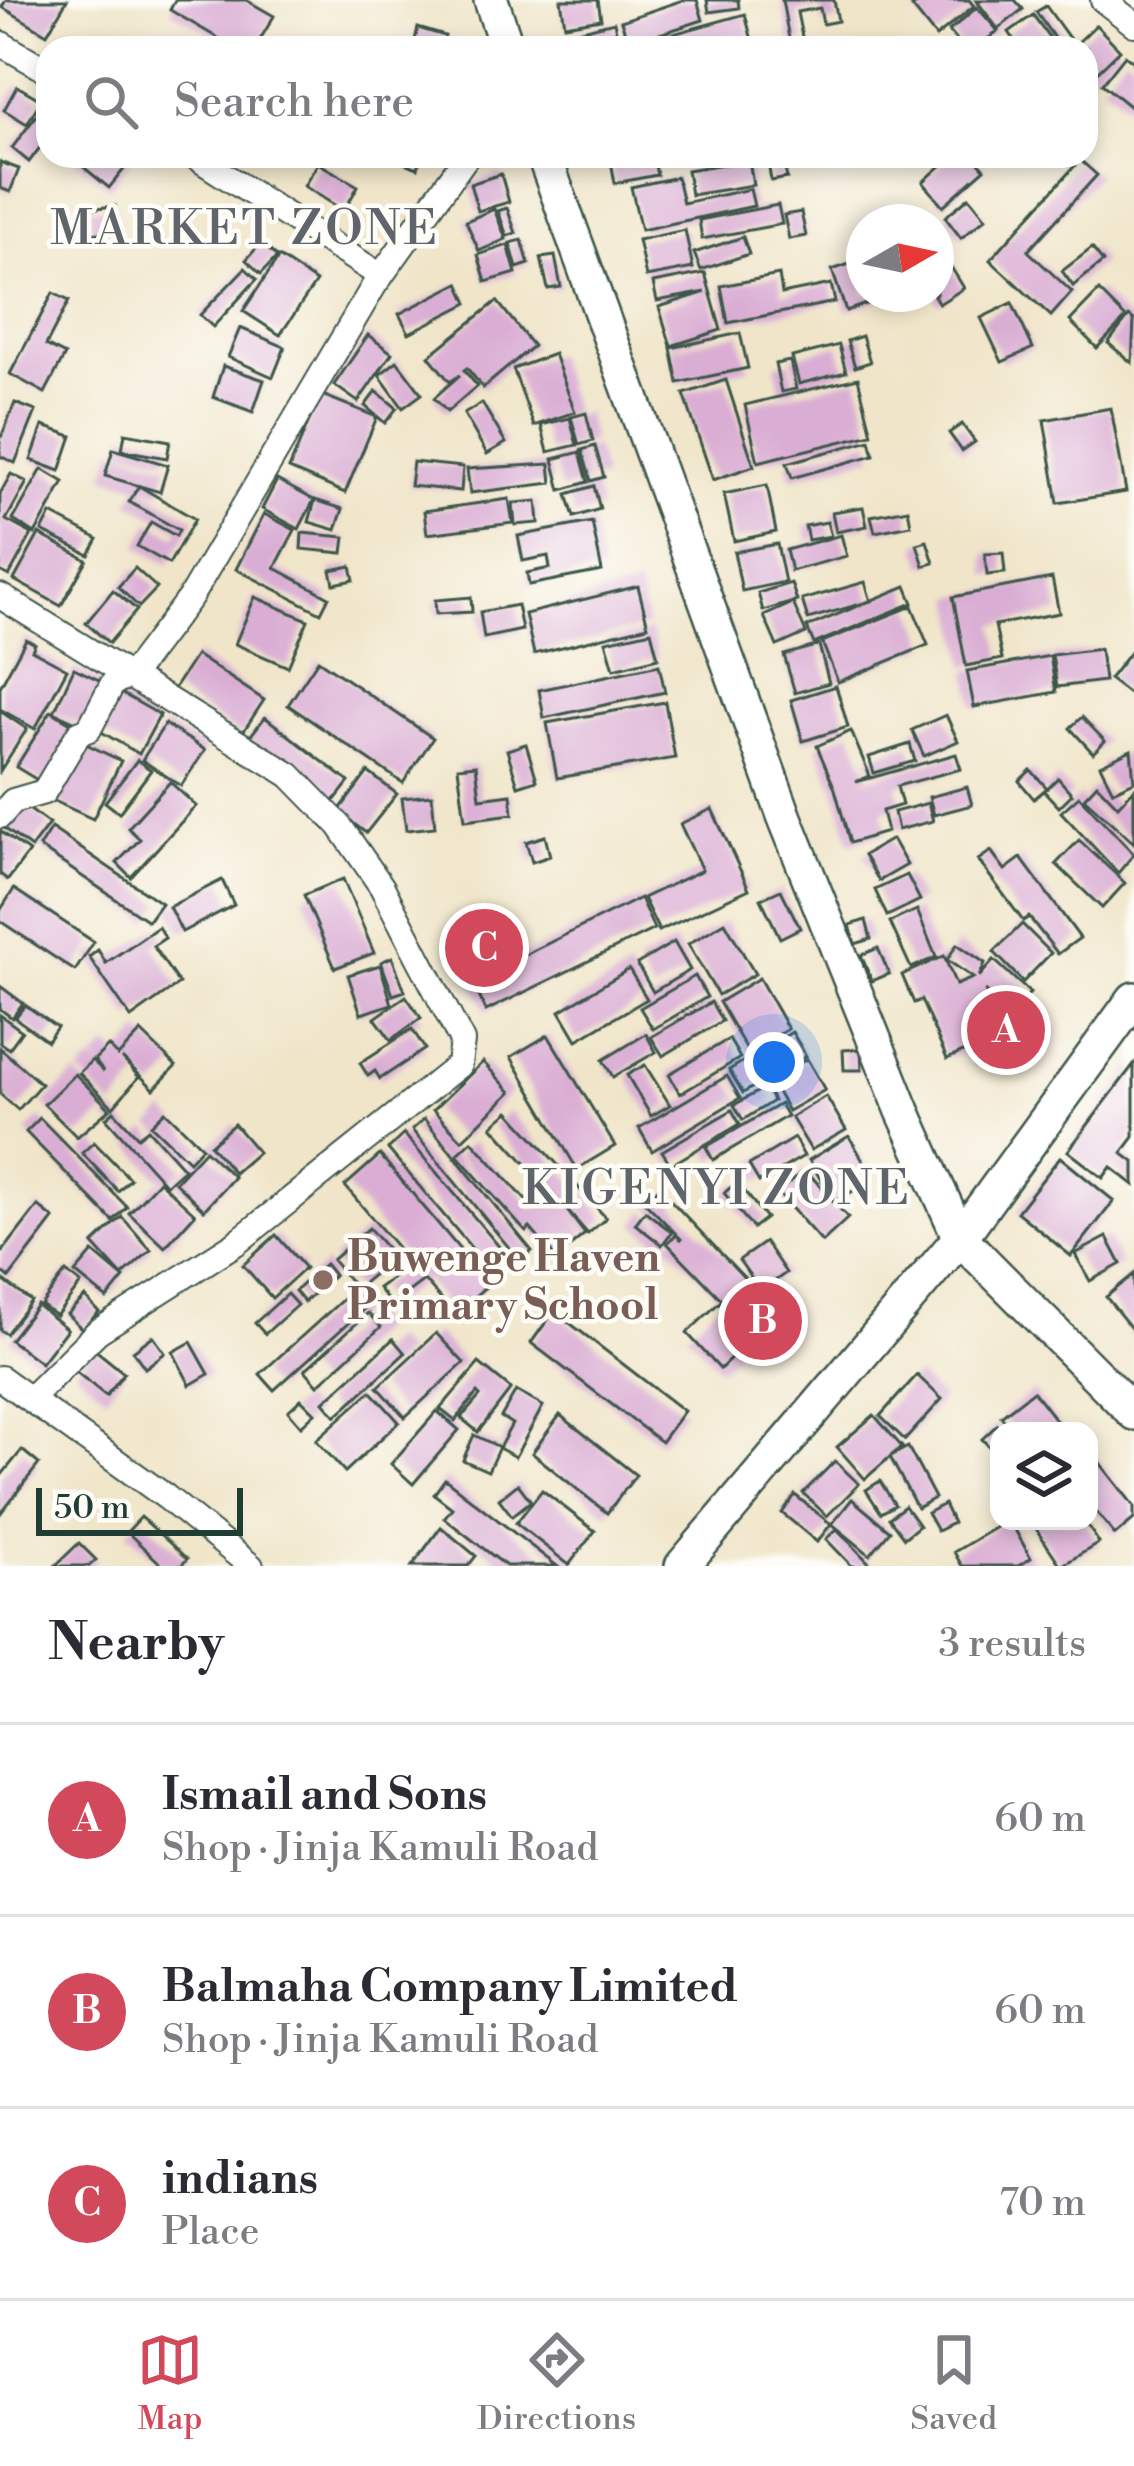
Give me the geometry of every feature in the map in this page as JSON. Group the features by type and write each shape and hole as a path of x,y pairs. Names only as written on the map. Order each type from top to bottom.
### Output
{"main road":[{"path":"491,0 503,36"},
{"path":"548,168 785,818 903,1111 960,1238 1134,1413"},
{"path":"682,1566 960,1238 1134,999"}],"street":[{"path":"1103,0 1134,24"},
{"path":"0,44 36,64"},
{"path":"213,168 381,276"},
{"path":"0,816 13,801 44,792 79,733 89,729 113,683 131,674 191,596 381,276 458,168"},
{"path":"0,596 290,775 338,825 382,887 419,952 462,1041 463,1053 459,1064 236,1243 97,1332 32,1397"},
{"path":"0,1378 166,1497 250,1566"}],"building":[{"path":"6,0 67,0 47,34 2,7"},
{"path":"175,0 246,0 274,16 262,36 214,36 170,10"},
{"path":"561,0 598,0 601,19 565,25"},
{"path":"683,0 697,0 703,20 654,36 626,36 621,21"},
{"path":"707,0 738,0 739,8 709,12"},
{"path":"782,0 834,0 838,21 823,24 820,8 797,12 802,36 789,36"},
{"path":"922,0 969,0 974,6 937,36 912,7"},
{"path":"976,0 1015,0 1023,9 998,29"},
{"path":"1046,6 1067,36 1053,36 1036,12"},
{"path":"977,7 998,31 992,36 953,36 949,31"},
{"path":"745,14 751,36 666,36"},
{"path":"1033,15 1048,36 1012,36 1009,32"},
{"path":"614,22 617,36 579,36 578,31"},
{"path":"1096,25 1120,50 1098,71 1098,36 1085,36"},
{"path":"418,28 445,36 416,36"},
{"path":"1125,55 1134,62 1134,110 1102,84"},
{"path":"17,86 36,97 36,109 27,124 4,110"},
{"path":"36,116 36,153 29,162 12,148"},
{"path":"0,162 19,169 10,192 0,188"},
{"path":"85,168 125,168 109,188"},
{"path":"315,168 327,168 358,186 344,211 304,186"},
{"path":"612,168 656,168 657,175 615,183"},
{"path":"750,168 753,185 691,195 687,170"},
{"path":"769,168 785,168 787,178 771,181"},
{"path":"939,168 985,169 945,204 923,182"},
{"path":"1073,168 1089,168 1097,175 1028,251 1072,292 1051,316 990,260"},
{"path":"501,174 509,202 478,211 470,184"},
{"path":"677,177 683,203 750,189 754,206 641,230 631,187"},
{"path":"969,197 986,218 961,238 954,229 954,210"},
{"path":"778,205 782,224 702,239 699,220"},
{"path":"115,206 118,230 92,234 88,209"},
{"path":"507,208 516,233 507,236 498,211"},
{"path":"494,209 506,239 479,251 466,221"},
{"path":"801,212 806,236 789,239 784,215"},
{"path":"685,230 693,268 646,277 638,240"},
{"path":"743,237 749,254 701,270 694,253"},
{"path":"522,240 529,264 517,268 510,243"},
{"path":"261,243 277,257 261,274 246,260"},
{"path":"508,245 516,273 486,282 478,255"},
{"path":"1092,248 1103,262 1073,286 1062,271"},
{"path":"555,256 561,287 548,289 541,258"},
{"path":"279,257 316,282 280,335 243,311"},
{"path":"846,265 846,311 832,270"},
{"path":"245,268 257,279 213,327 200,315"},
{"path":"954,272 964,288 954,294"},
{"path":"705,273 721,330 671,346 659,307 706,292 657,301 653,283"},
{"path":"779,275 782,294 831,284 835,302 728,323 721,286"},
{"path":"459,283 468,303 409,333 399,314"},
{"path":"1099,291 1126,318 1097,348 1070,321"},
{"path":"53,293 69,301 46,345 65,355 45,393 10,374"},
{"path":"497,301 533,346 483,388 464,370 477,386 447,412 434,398 460,375 450,382 429,356"},
{"path":"1012,303 1033,348 1002,362 981,318"},
{"path":"1129,316 1134,320 1132,363 1108,343"},
{"path":"240,328 285,347 273,377 228,357"},
{"path":"740,333 748,368 678,383 671,348"},
{"path":"368,335 392,353 358,402 334,385"},
{"path":"862,336 870,362 855,367 847,341"},
{"path":"839,345 846,372 799,384 792,357"},
{"path":"554,354 575,412 534,426 513,369"},
{"path":"397,361 422,394 403,408 379,375"},
{"path":"790,361 796,389 781,392 775,364"},
{"path":"223,366 264,380 253,412 213,397"},
{"path":"858,378 872,434 758,462 745,405"},
{"path":"726,380 754,466 713,480 684,394"},
{"path":"376,391 397,408 385,423 365,406"},
{"path":"320,394 377,417 345,493 289,469"},
{"path":"15,403 36,411 15,463 0,456 0,440"},
{"path":"482,403 506,443 487,454 464,414"},
{"path":"1111,408 1126,492 1058,503 1044,420"},
{"path":"586,413 593,441 579,445 571,417"},
{"path":"570,418 577,445 548,452 541,425"},
{"path":"962,424 975,442 962,451 949,433"},
{"path":"43,426 72,436 60,471 31,460"},
{"path":"125,433 170,441 167,458 122,450"},
{"path":"870,440 874,455 792,478 787,463"},
{"path":"595,446 604,477 591,481 582,450"},
{"path":"113,449 168,465 160,492 105,476"},
{"path":"580,452 588,482 561,490 553,459"},
{"path":"413,462 463,467 461,491 410,486"},
{"path":"550,464 552,483 470,493 467,469"},
{"path":"42,469 64,482 35,534 13,520"},
{"path":"11,474 27,482 6,520 32,534 9,576 0,571 0,494"},
{"path":"277,480 314,500 299,529 262,509"},
{"path":"767,485 776,532 734,541 724,494"},
{"path":"139,486 195,519 169,564 137,546 151,522 176,536 179,530 129,502"},
{"path":"594,486 600,509 574,517 567,494"},
{"path":"509,499 513,523 427,534 424,511"},
{"path":"315,500 343,509 336,530 309,522"},
{"path":"537,501 539,523 515,525 513,503"},
{"path":"863,507 867,526 836,532 832,512"},
{"path":"908,509 911,525 875,532 871,516"},
{"path":"51,514 98,539 89,555 42,531"},
{"path":"264,514 295,530 275,568 329,597 321,613 236,569"},
{"path":"592,522 602,571 529,585 527,573 550,568 548,556 523,561 518,536"},
{"path":"827,522 831,536 808,540 805,526"},
{"path":"302,533 345,537 343,553 301,549"},
{"path":"39,534 87,560 61,606 14,580"},
{"path":"841,535 847,556 791,571 786,550"},
{"path":"927,541 934,563 924,566 917,544"},
{"path":"777,544 785,582 742,591 734,552"},
{"path":"1003,553 1005,573 987,575 985,554"},
{"path":"351,566 354,580 334,584 331,570"},
{"path":"135,568 157,588 139,607 118,587"},
{"path":"1052,578 1059,613 995,625 1002,659 966,666 953,597"},
{"path":"865,582 871,601 808,619 802,600"},
{"path":"791,583 797,601 763,611 758,593"},
{"path":"638,586 648,626 534,654 525,614"},
{"path":"906,586 913,603 814,644 807,627"},
{"path":"113,590 137,610 109,643 86,623"},
{"path":"255,597 308,620 288,667 235,644"},
{"path":"471,597 472,612 436,614 435,600"},
{"path":"793,603 806,633 777,646 764,616"},
{"path":"517,605 522,630 484,638 480,612"},
{"path":"912,606 928,645 838,682 822,642"},
{"path":"651,631 658,658 614,669 606,641"},
{"path":"26,639 35,644 32,650 67,669 35,729 0,709 0,687"},
{"path":"819,645 829,683 795,693 784,655"},
{"path":"1100,649 1104,681 1057,687 1052,655"},
{"path":"1134,653 1134,698 1109,679"},
{"path":"196,655 264,700 241,735 173,690"},
{"path":"1050,656 1056,692 974,707 967,671"},
{"path":"318,660 433,738 403,783 288,705"},
{"path":"659,665 665,692 544,718 539,690"},
{"path":"74,668 107,684 87,727 54,712"},
{"path":"836,686 848,727 803,741 791,700"},
{"path":"114,689 160,715 139,754 93,727"},
{"path":"665,702 675,758 557,778 547,723"},
{"path":"0,711 27,729 0,771"},
{"path":"51,711 79,728 44,784 16,767"},
{"path":"946,715 958,741 924,756 912,730"},
{"path":"265,717 349,782 331,805 248,739"},
{"path":"1082,717 1105,741 1093,753 1070,728"},
{"path":"165,724 205,750 181,786 142,760"},
{"path":"851,731 870,776 856,782 956,754 961,769 897,786 902,805 882,811 887,832 850,843 817,746"},
{"path":"78,740 121,761 93,819 50,799"},
{"path":"526,744 537,780 518,786 507,750"},
{"path":"910,744 915,761 874,773 869,757"},
{"path":"1131,750 1134,781 1113,791 1100,765"},
{"path":"137,760 151,770 119,813 105,802"},
{"path":"476,765 480,798 511,794 513,814 465,820 458,767"},
{"path":"1031,770 1047,788 1034,799 1019,781"},
{"path":"368,772 397,794 366,833 338,812"},
{"path":"1058,778 1072,794 1059,807 1044,791"},
{"path":"170,782 196,806 131,877 117,863 140,839 128,828"},
{"path":"1097,784 1118,806 1134,789 1134,843 1084,798"},
{"path":"967,787 972,805 934,815 929,797"},
{"path":"432,795 435,827 406,830 402,798"},
{"path":"1079,796 1134,854 1118,873 1061,812"},
{"path":"18,801 49,824 31,848 0,825"},
{"path":"928,803 933,821 898,830 894,812"},
{"path":"712,809 749,889 659,931 643,898 702,870 680,824"},
{"path":"51,828 161,903 148,921 39,847"},
{"path":"0,831 29,852 8,880 0,874"},
{"path":"545,836 550,856 532,862 526,842"},
{"path":"892,839 907,865 879,881 864,855"},
{"path":"1079,840 1125,883 1102,908 1056,864"},
{"path":"991,851 1005,870 1021,858 1080,938 1058,954 1029,917 1023,921 978,860"},
{"path":"907,875 920,900 887,916 875,890"},
{"path":"343,879 374,953 335,968 304,895"},
{"path":"222,880 234,905 182,932 169,907"},
{"path":"14,889 94,942 75,971 0,921 0,911"},
{"path":"781,890 800,928 780,938 761,899"},
{"path":"640,898 654,929 486,1011 472,981"},
{"path":"917,910 936,957 911,968 890,922"},
{"path":"866,920 871,939 855,944 850,925"},
{"path":"725,922 755,974 718,995 688,944"},
{"path":"1022,924 1051,953 1023,982 994,952"},
{"path":"158,927 165,938 153,946 179,984 131,1018 89,957 98,950 106,963"},
{"path":"496,933 502,944 474,965 465,952"},
{"path":"674,942 690,970 653,992 637,964"},
{"path":"957,944 985,963 979,977 994,960 1030,993 1011,1014 985,991 1004,1034 947,1059 921,1000 914,1003 902,975 944,956 956,985 973,978 947,960"},
{"path":"878,948 889,974 872,981 861,955"},
{"path":"392,957 405,991 393,995 381,962"},
{"path":"380,965 392,1004 361,1014 348,975"},
{"path":"629,969 647,999 577,1040 560,1011"},
{"path":"695,976 707,997 653,1029 640,1008"},
{"path":"759,978 788,1029 748,1052 719,1002"},
{"path":"0,986 23,1003 12,1018 0,1009"},
{"path":"406,996 421,1018 391,1040 375,1018"},
{"path":"711,1002 722,1021 663,1056 651,1037"},
{"path":"25,1005 57,1027 47,1041 15,1018"},
{"path":"0,1015 22,1031 9,1049 0,1043"},
{"path":"412,1029 425,1049 380,1079 375,1071 368,1076 360,1063"},
{"path":"141,1032 176,1066 154,1089 122,1058 139,1077 113,1107 79,1073 92,1060 104,1072 94,1060 108,1046 118,1056"},
{"path":"792,1032 806,1056 743,1093 729,1070"},
{"path":"646,1034 656,1052 613,1077 603,1060"},
{"path":"548,1035 615,1146 577,1169 511,1057"},
{"path":"729,1039 740,1058 680,1094 669,1074"},
{"path":"0,1048 41,1084 18,1110 0,1094"},
{"path":"861,1049 862,1070 844,1070 843,1050"},
{"path":"807,1059 825,1090 788,1111 770,1080"},
{"path":"483,1062 511,1092 462,1140 433,1110"},
{"path":"1134,1064 1134,1137 1122,1153 1134,1162 1134,1185 1111,1167 1103,1178 1068,1151"},
{"path":"645,1065 670,1105 651,1116 627,1075"},
{"path":"75,1074 110,1109 77,1137 44,1104"},
{"path":"727,1076 740,1098 652,1151 639,1128"},
{"path":"766,1087 773,1101 743,1120 734,1105"},
{"path":"826,1096 846,1130 811,1150 791,1117"},
{"path":"780,1104 787,1116 713,1160 706,1147"},
{"path":"732,1110 740,1124 671,1165 662,1151"},
{"path":"114,1111 138,1137 148,1129 184,1169 166,1185 106,1118"},
{"path":"165,1111 202,1147 189,1161 151,1125"},
{"path":"509,1111 606,1218 588,1234 566,1209 585,1234 556,1258 530,1228 526,1232 457,1155 472,1141 534,1209 552,1193 492,1126"},
{"path":"40,1118 127,1207 113,1221 26,1132"},
{"path":"424,1119 532,1251 520,1261 412,1130"},
{"path":"234,1124 258,1152 234,1173 210,1145"},
{"path":"404,1134 513,1263 496,1277 388,1149"},
{"path":"849,1136 874,1179 834,1202 809,1160"},
{"path":"794,1138 804,1156 759,1182 749,1165"},
{"path":"94,1142 130,1179 118,1191 82,1153"},
{"path":"205,1150 234,1177 204,1210 175,1182"},
{"path":"380,1155 489,1284 454,1314 424,1280 391,1305 378,1288 411,1264 345,1186"},
{"path":"1060,1157 1114,1201 1071,1256 1017,1212"},
{"path":"805,1169 848,1218 822,1242 778,1193"},
{"path":"159,1181 195,1214 165,1247 129,1213"},
{"path":"737,1182 766,1218 753,1228 724,1193"},
{"path":"659,1188 771,1306 748,1327 756,1335 720,1369 687,1333 722,1300 667,1243 676,1235 682,1240 645,1202"},
{"path":"38,1206 54,1219 9,1278 0,1270 0,1255"},
{"path":"645,1211 672,1232 662,1245 635,1224"},
{"path":"122,1217 151,1250 122,1276 93,1244"},
{"path":"369,1228 394,1257 356,1289 332,1260"},
{"path":"276,1235 305,1268 272,1298 243,1265"},
{"path":"1107,1237 1121,1264 1090,1281 1075,1254"},
{"path":"765,1242 786,1273 761,1291 739,1260"},
{"path":"93,1252 124,1278 107,1299 75,1273"},
{"path":"325,1264 334,1275 304,1302 295,1291"},
{"path":"66,1272 81,1284 56,1316 41,1305"},
{"path":"1134,1274 1134,1332 1106,1297"},
{"path":"0,1278 31,1301 6,1334 0,1330"},
{"path":"351,1292 365,1308 274,1390 260,1374"},
{"path":"287,1294 297,1305 265,1334 255,1323"},
{"path":"85,1297 99,1312 82,1329 67,1314"},
{"path":"37,1305 67,1329 41,1363 10,1340"},
{"path":"554,1311 684,1411 661,1442 531,1343"},
{"path":"368,1313 381,1327 318,1385 305,1370"},
{"path":"436,1333 464,1363 405,1417 378,1387"},
{"path":"153,1336 165,1353 145,1368 133,1351"},
{"path":"393,1339 405,1353 336,1416 324,1402"},
{"path":"191,1342 209,1374 190,1385 173,1352"},
{"path":"93,1348 124,1373 106,1396 75,1371"},
{"path":"479,1363 511,1389 478,1432 461,1418 480,1396 477,1393 455,1421 440,1409"},
{"path":"917,1375 942,1399 905,1440 880,1416"},
{"path":"371,1391 399,1422 345,1472 316,1440"},
{"path":"516,1391 543,1406 515,1457 499,1448 512,1424 501,1417"},
{"path":"1033,1391 1057,1422 1006,1422 1001,1416"},
{"path":"301,1399 315,1413 301,1426 288,1411"},
{"path":"437,1411 459,1430 413,1484 391,1464"},
{"path":"560,1415 636,1475 607,1513 532,1453"},
{"path":"874,1415 902,1447 891,1456 908,1447 935,1498 917,1508 890,1457 865,1479 837,1447"},
{"path":"474,1435 499,1447 488,1471 463,1460"},
{"path":"22,1450 39,1464 0,1514 0,1477"},
{"path":"1098,1460 1134,1506 1134,1519 1115,1535 1098,1514"},
{"path":"835,1461 859,1484 827,1516 803,1493"},
{"path":"445,1479 557,1566 506,1566 444,1518 452,1508 434,1494"},
{"path":"880,1481 895,1505 881,1513 866,1490"},
{"path":"518,1484 531,1501 512,1516 499,1499"},
{"path":"542,1490 595,1531 569,1565 516,1523"},
{"path":"795,1495 831,1524 817,1542 782,1513"},
{"path":"852,1499 890,1531 870,1555 832,1524"},
{"path":"944,1504 953,1523 937,1531 927,1513"},
{"path":"905,1506 919,1526 904,1538 889,1518"},
{"path":"141,1517 187,1559 181,1566 163,1566 127,1532"},
{"path":"441,1527 476,1556 468,1566 412,1566"},
{"path":"837,1529 872,1566 852,1566 826,1539"},
{"path":"991,1530 1015,1530 1031,1558 1018,1566 962,1566 954,1552"},
{"path":"1037,1530 1091,1530 1099,1543 1061,1566"},
{"path":"79,1543 96,1560 89,1566 55,1566"}],"place":[{"name":"indians","path":"484,948"},
{"name":"Ismail and Sons","path":"1006,1030"},
{"name":"Buwenge Haven Primary School","path":"323,1280"},
{"name":"Balmaha Company Limited","path":"763,1321"}],"district":[{"name":"MARKET ZONE","path":"245,227"},
{"name":"KIGENYI ZONE","path":"717,1187"}]}
